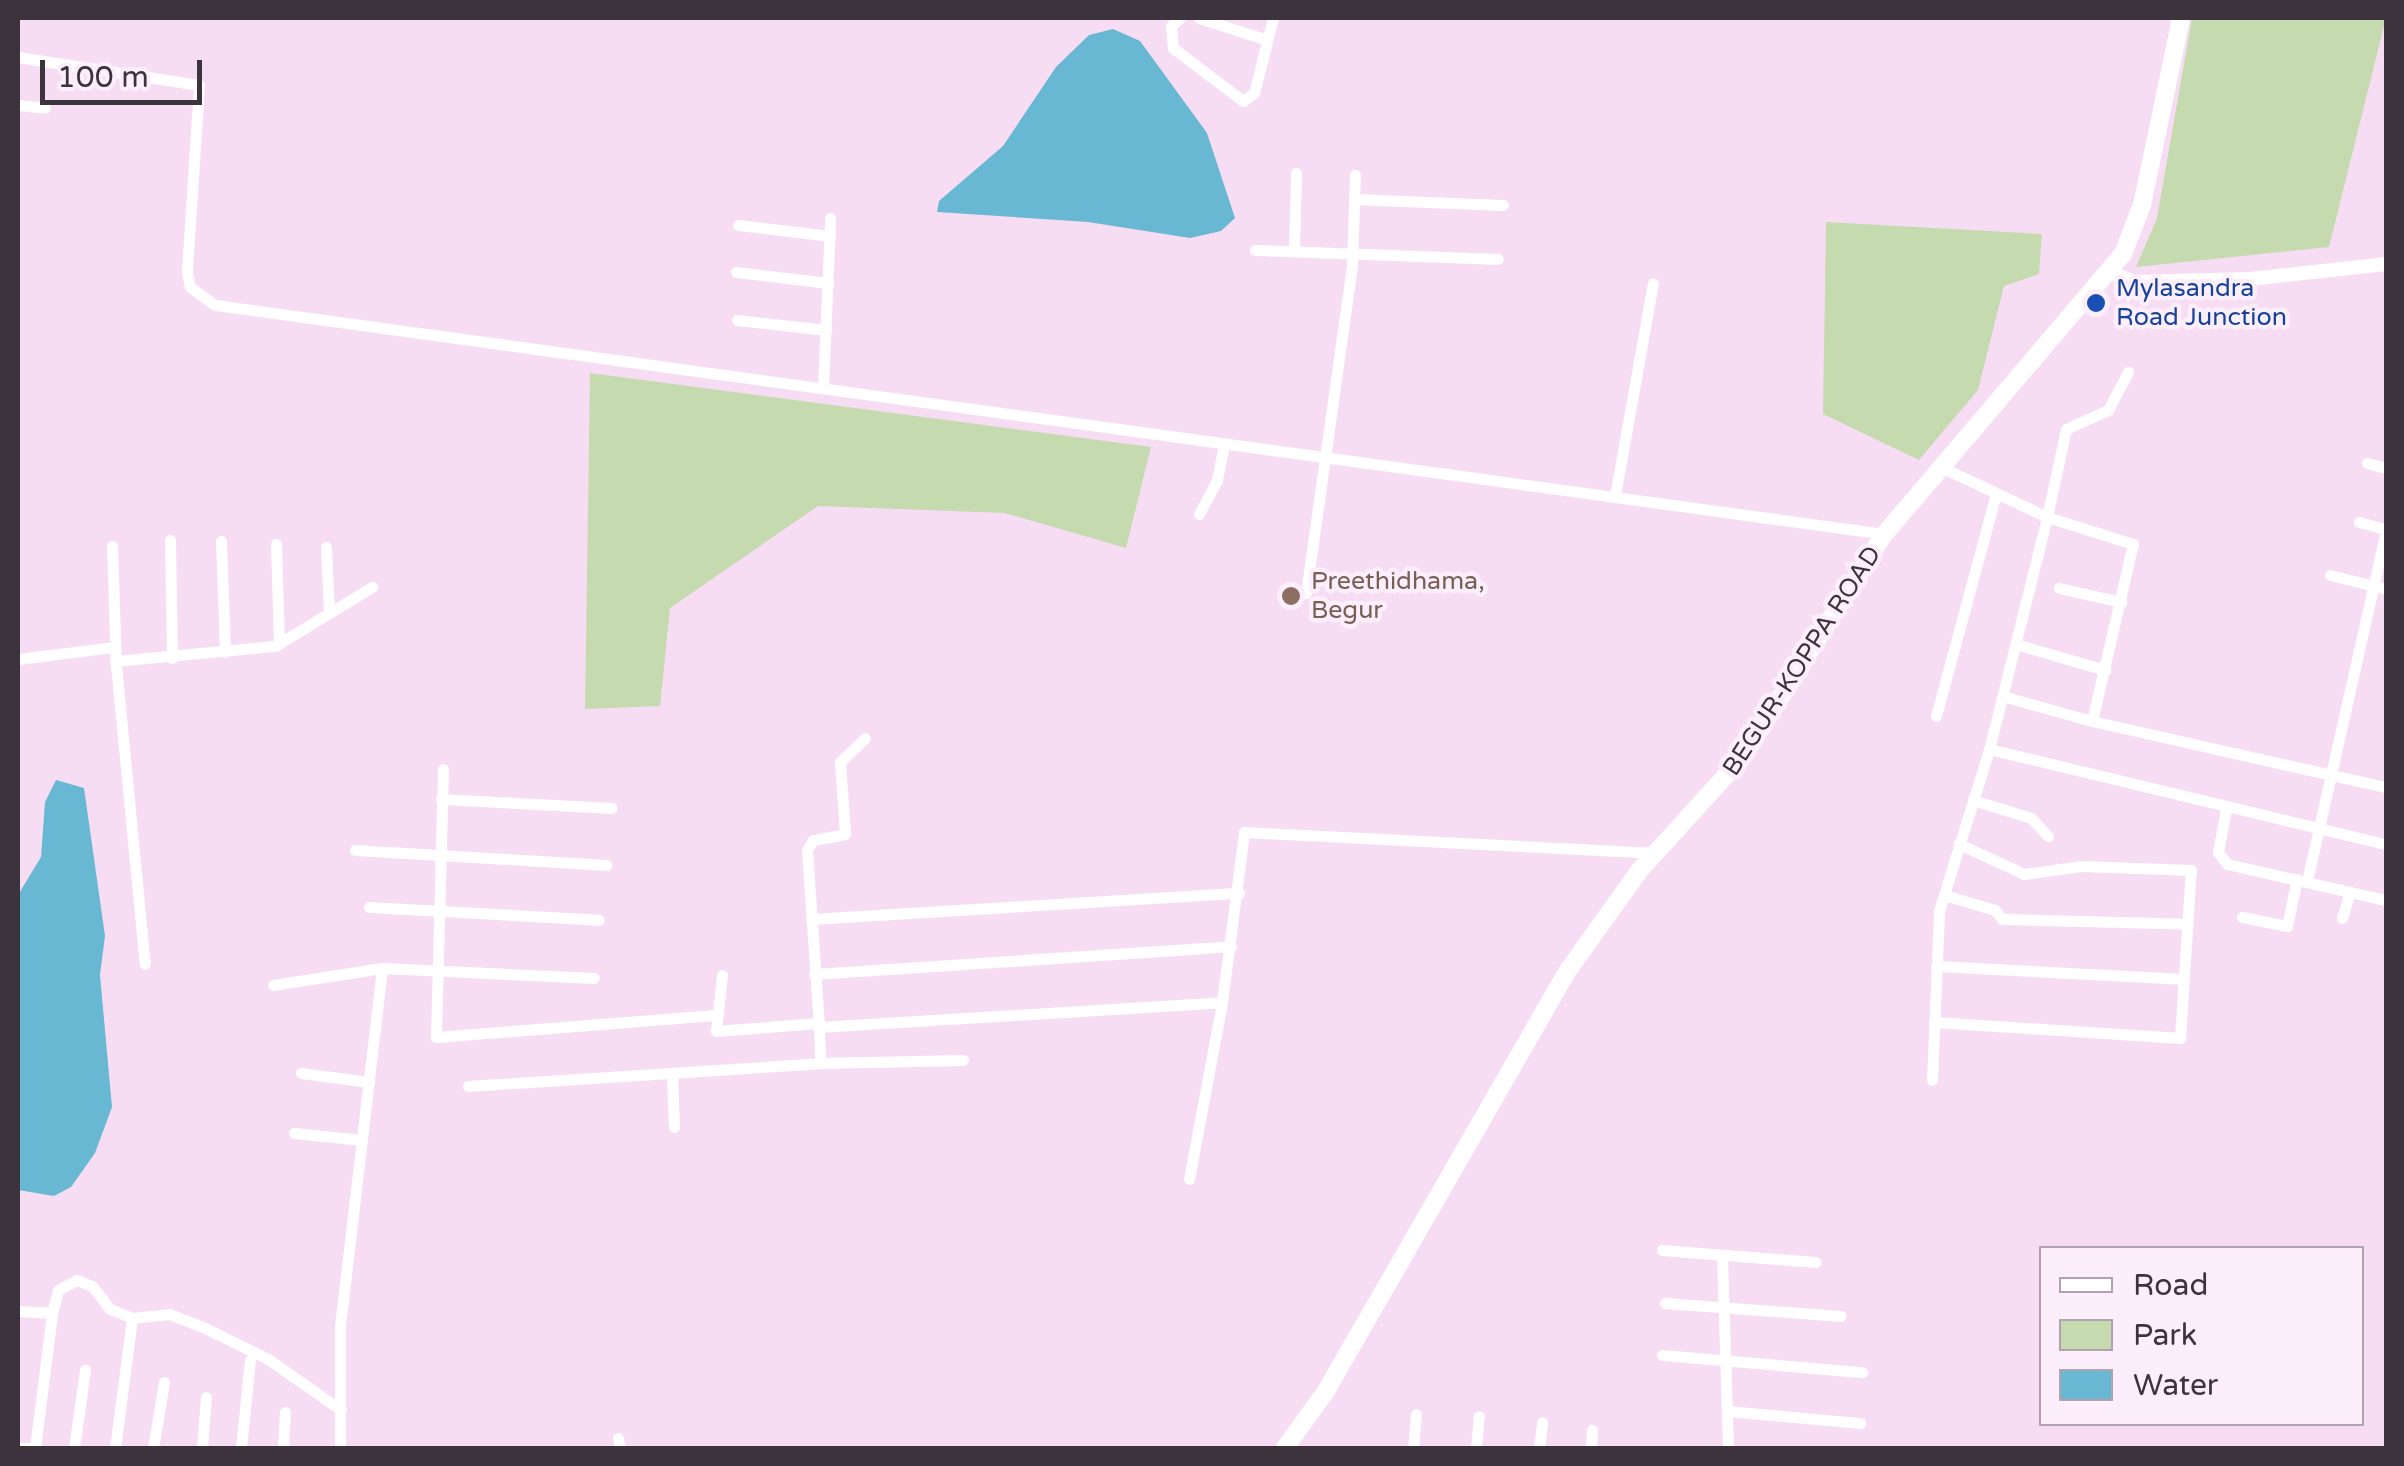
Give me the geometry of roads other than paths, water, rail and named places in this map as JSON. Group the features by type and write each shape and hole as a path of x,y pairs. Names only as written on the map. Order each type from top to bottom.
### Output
{"main road":[{"name":"BEGUR-KOPPA ROAD","path":"1286,1448 1326,1390 1570,969 1656,853 1742,758 1885,534 1939,466 2110,272 2142,205 2181,18"}],"street":[{"path":"1180,18 1171,26 1173,48 1243,101 1254,93 1272,18"},
{"path":"1199,18 1267,40"},
{"path":"18,56 199,85 187,272 201,299 215,305 1885,534"},
{"path":"18,105 45,108"},
{"path":"1294,252 1296,173"},
{"path":"1306,593 1353,253 1355,175"},
{"path":"1354,199 1503,204"},
{"path":"823,388 830,218"},
{"path":"738,225 830,236"},
{"path":"1255,250 1498,260"},
{"path":"2110,272 2133,282 2230,279 2386,264"},
{"path":"736,272 828,283"},
{"path":"1615,496 1653,283"},
{"path":"737,320 826,330"},
{"path":"1932,1080 1936,966 1944,895 2006,697 2066,429 2108,410 2128,372"},
{"path":"1199,514 1212,491 1224,442"},
{"path":"2367,463 2386,468"},
{"path":"1939,466 2047,517 2133,544 2092,721"},
{"path":"1936,716 1996,494"},
{"path":"2242,917 2287,926 2302,880 2380,587 2386,530 2359,522"},
{"path":"170,540 172,658"},
{"path":"221,541 225,652"},
{"path":"276,544 280,644"},
{"path":"112,546 115,654 145,964"},
{"path":"326,547 329,613"},
{"path":"2330,575 2380,587"},
{"path":"18,659 115,654 172,658 280,644 372,587"},
{"path":"2060,588 2121,602"},
{"path":"2019,645 2105,670"},
{"path":"2006,697 2092,721 2386,787"},
{"path":"820,1063 807,850 814,840 845,834 840,762 866,738"},
{"path":"1989,749 2226,809 2386,844"},
{"path":"443,769 434,970 436,1037 715,1015"},
{"path":"442,798 612,808"},
{"path":"1973,800 2031,818 2048,836"},
{"path":"2226,809 2221,859 2386,900"},
{"path":"1188,1179 1231,946 1242,834 1252,828 1656,853"},
{"path":"1934,1022 2180,1038 2192,870 2081,866 2024,874 1960,844"},
{"path":"355,850 608,865"},
{"path":"811,920 1239,892"},
{"path":"2342,918 2350,892"},
{"path":"1944,895 1995,910 2002,919 2188,924"},
{"path":"369,907 599,920"},
{"path":"814,974 1231,946"},
{"path":"1936,966 2184,980"},
{"path":"340,1448 340,1326 382,968"},
{"path":"273,985 382,968 594,978"},
{"path":"722,975 716,1032 1222,1002"},
{"path":"468,1086 820,1063 963,1060"},
{"path":"672,1073 674,1127"},
{"path":"301,1074 369,1082"},
{"path":"294,1133 362,1140"},
{"path":"1662,1250 1816,1262"},
{"path":"1722,1255 1728,1448"},
{"path":"18,1448 35,1448 52,1313 58,1290 77,1280 92,1286 110,1309 132,1318 169,1314 204,1327 268,1359 340,1410"},
{"path":"1665,1303 1842,1316"},
{"path":"18,1311 52,1313"},
{"path":"115,1448 132,1318"},
{"path":"1662,1355 1862,1372"},
{"path":"241,1448 250,1360"},
{"path":"74,1448 85,1370"},
{"path":"154,1448 164,1382"},
{"path":"202,1448 206,1397"},
{"path":"1727,1411 1860,1423"},
{"path":"283,1448 284,1412"},
{"path":"1413,1448 1416,1414"},
{"path":"1476,1448 1478,1416"},
{"path":"1539,1448 1542,1422"},
{"path":"1590,1448 1592,1430"}],"water":[{"path":"1113,29 1140,41 1207,133 1235,218 1221,231 1190,238 1088,222 937,212 939,201 1003,146 1056,67 1089,35"},
{"path":"56,780 84,788 105,936 100,975 112,1107 95,1153 71,1187 54,1196 18,1190 18,895 41,857 45,802"}],"place":[{"name":"Mylasandra Road Junction","path":"2096,303"},
{"name":"Preethidhama, Begur","path":"1291,596"}]}
